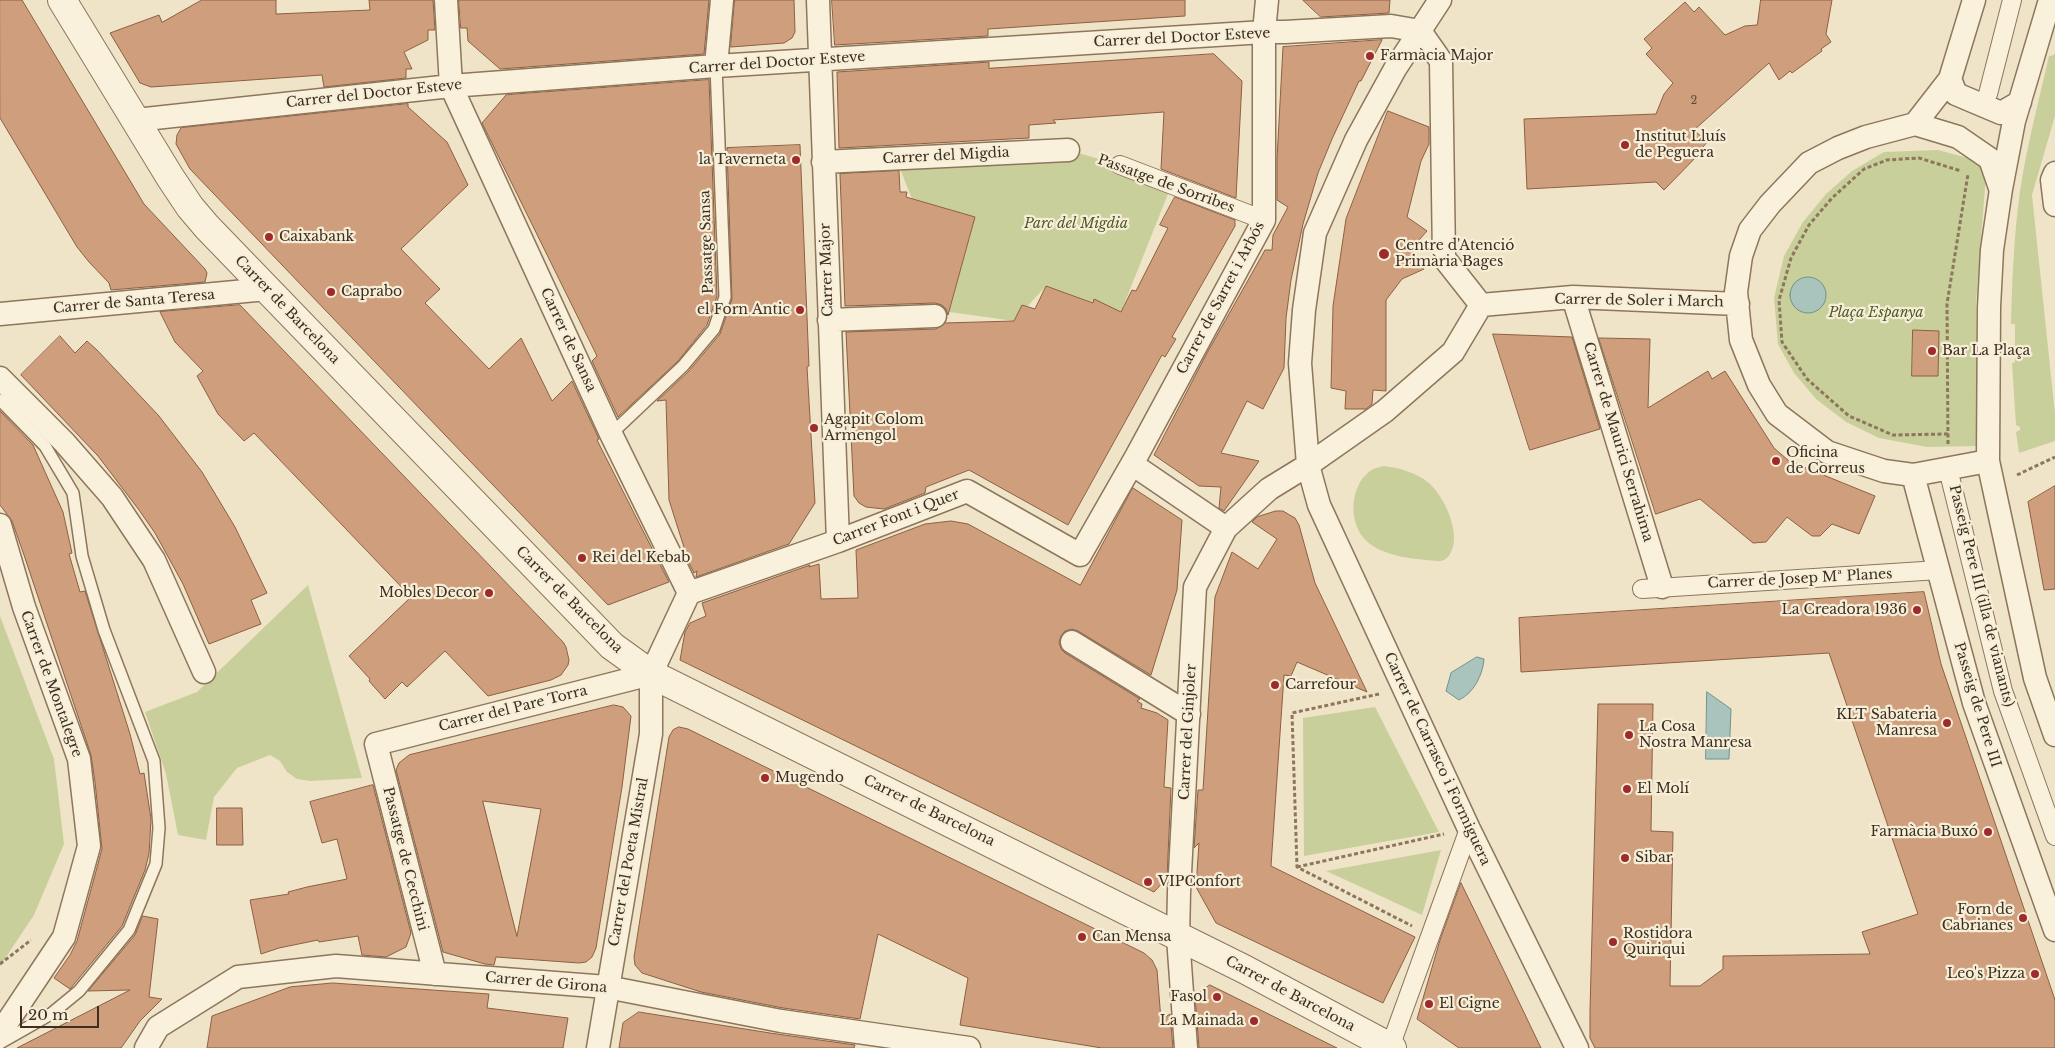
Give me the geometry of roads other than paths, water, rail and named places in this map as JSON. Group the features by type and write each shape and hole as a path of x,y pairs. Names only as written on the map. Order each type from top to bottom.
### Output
{"street":[{"name":"Carrer de Barcelona","path":"62,0 190,207 206,227 612,646 651,674 1244,969 1391,1048"},
{"path":"446,0 451,86"},
{"path":"716,66 722,0"},
{"name":"Carrer Major","path":"818,0 838,541"},
{"name":"Carrer de Sarret i Arbós","path":"1132,464 1264,220 1264,32 1267,0"},
{"name":"Carrer de Carrasco i Formiguera","path":"1440,0 1395,69 1356,140 1315,232 1304,310 1300,363 1308,465 1319,505 1469,828 1577,1048"},
{"path":"1915,124 1950,78 1974,0"},
{"path":"1988,94 2012,0"},
{"path":"2050,0 2020,102 2001,189 1992,250 1988,461 2035,678 2055,734"},
{"name":"Carrer del Doctor Esteve","path":"136,120 451,86 716,66 1264,32 1391,26 1420,31"},
{"path":"1308,465 1384,411 1453,352 1481,305 1444,258 1441,61 1420,31"},
{"path":"1950,78 1956,94 2001,114 2020,102"},
{"name":"Carrer de Sansa","path":"451,86 611,434 689,593"},
{"path":"1988,461 1913,475 1884,471 1827,452 1778,414 1759,385 1742,340 1738,304 1738,272 1741,256 1750,230 1787,184 1809,163 1838,148 1866,137 1915,124 1958,137 1990,160 2001,189"},
{"name":"Carrer del Migdia","path":"823,162 1068,150"},
{"name":"Passatge de Sorribes","path":"1120,165 1264,220"},
{"path":"2055,173 2052,180 2055,205"},
{"name":"Carrer de Santa Teresa","path":"0,314 267,289"},
{"name":"Carrer de Soler i March","path":"1481,305 1573,297 1738,304"},
{"name":"Carrer de Maurici Serrahima","path":"1573,297 1652,588"},
{"path":"829,320 935,316"},
{"path":"0,378 64,442 112,498 154,560 204,672"},
{"path":"1132,464 1226,528"},
{"name":"Carrer Font i Quer","path":"689,593 838,541 967,492 1080,555 1132,464"},
{"name":"Carrer del Ginjoler","path":"1186,1048 1178,937 1195,587 1226,528 1269,489 1308,465"},
{"name":"Passeig Pere III (illa de vianants)","path":"1948,469 2003,691 2055,836"},
{"name":"Passeig de Pere III","path":"1913,475 1974,703 2055,930"},
{"name":"Carrer de Montalegre","path":"0,525 24,607 79,758 89,846 64,937 0,1033"},
{"name":"Carrer de Josep Mª Planes","path":"1652,588 1938,570"},
{"path":"651,674 689,593"},
{"path":"1072,642 1189,714"},
{"name":"Carrer del Pare Torra","path":"376,744 651,674"},
{"name":"Carrer del Poeta Mistral","path":"598,1048 651,734 651,674"},
{"name":"Passatge de Cecchini","path":"376,744 435,974"},
{"path":"1391,1048 1469,828"},
{"name":"Carrer de Girona","path":"146,1048 158,1027 238,977 336,966 607,988 781,1021 969,1048"}],"lane":[{"name":"Passatge Sansa","path":"611,434 683,366 714,329 725,297 716,66"},
{"path":"0,400 46,446 73,494 82,556 104,630 154,761 159,828 156,864 130,930 80,991 50,1014 0,1043"}],"water":[{"path":"1808,277 1815,278 1821,282 1825,288 1825,302 1821,308 1815,312 1808,313 1801,312 1795,308 1791,302 1790,295 1791,288 1795,282 1801,278"},
{"path":"1477,657 1484,659 1480,677 1469,693 1459,700 1446,691 1451,673"},
{"path":"1707,692 1731,709 1729,759 1706,759"}],"place":[{"name":"Farmàcia Major","path":"1370,56"},
{"name":"Institut Lluís de Peguera","path":"1625,145"},
{"name":"la Taverneta","path":"796,160"},
{"name":"Caixabank","path":"269,237"},
{"name":"Centre d'Atenció Primària Bages","path":"1384,254"},
{"name":"Caprabo","path":"331,292"},
{"name":"el Forn Antic","path":"800,310"},
{"name":"Bar La Plaça","path":"1932,351"},
{"name":"Agapit Colom Armengol","path":"814,428"},
{"name":"Oficina de Correus","path":"1776,461"},
{"name":"Rei del Kebab","path":"582,558"},
{"name":"Mobles Decor","path":"489,593"},
{"name":"La Creadora 1936","path":"1917,610"},
{"name":"Carrefour","path":"1275,685"},
{"name":"KLT Sabateria Manresa","path":"1947,723"},
{"name":"La Cosa Nostra Manresa","path":"1629,735"},
{"name":"Mugendo","path":"765,778"},
{"name":"El Molí","path":"1627,789"},
{"name":"Farmàcia Buxó","path":"1988,832"},
{"name":"Sibar","path":"1625,858"},
{"name":"VIPConfort","path":"1148,882"},
{"name":"Forn de Cabrianes","path":"2023,918"},
{"name":"Can Mensa","path":"1082,937"},
{"name":"Rostidora Quiriqui","path":"1613,942"},
{"name":"Leo's Pizza","path":"2035,974"},
{"name":"Fasol","path":"1217,997"},
{"name":"El Cigne","path":"1429,1004"},
{"name":"La Mainada","path":"1254,1021"}],"park label":[{"name":"Parc del Migdia","path":"1076,224"},
{"name":"Plaça Espanya","path":"1876,313"}]}
